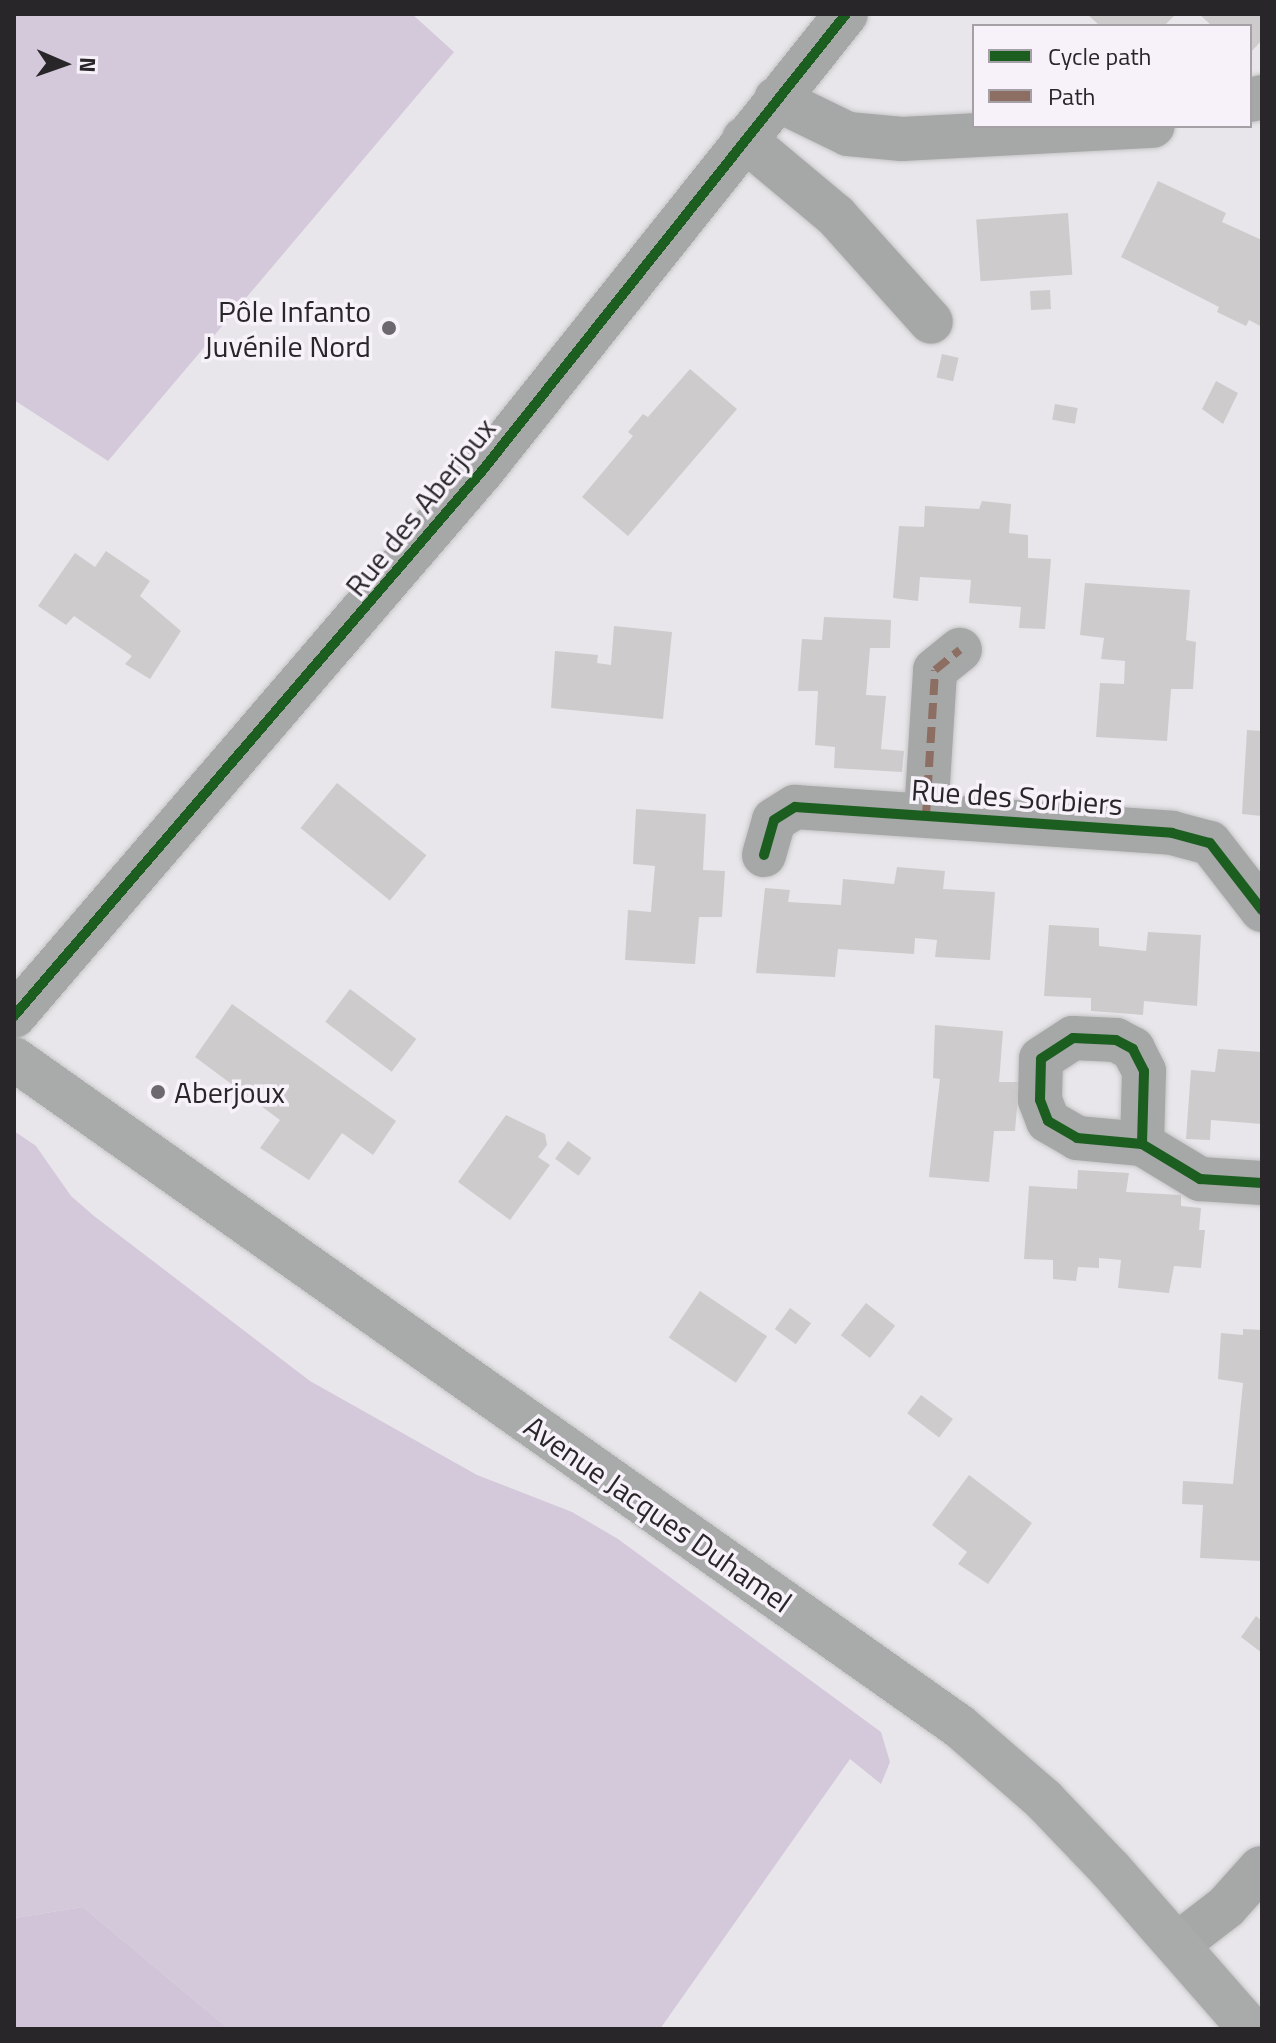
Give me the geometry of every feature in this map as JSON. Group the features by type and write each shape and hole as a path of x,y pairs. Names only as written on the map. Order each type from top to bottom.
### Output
{"main road":[{"name":"Avenue Jacques Duhamel","path":"14,1059 959,1726 1044,1800 1178,1944 1250,2029"}],"street":[{"name":"Rue des Aberjoux","path":"14,1016 482,471 846,14"},
{"path":"776,99 848,134 902,139 1114,128"},
{"path":"744,139 836,216 931,322"},
{"path":"926,815 935,670 960,650"},
{"name":"Rue des Sorbiers","path":"764,855 774,820 795,807 1172,833 1210,843 1262,910"},
{"path":"1142,1144 1200,1179 1262,1183"},
{"path":"1178,1944 1226,1907 1261,1868"}],"shaded area":[{"path":"14,14 412,14 454,52 108,461 14,400"},
{"path":"14,1131 36,1146 71,1196 94,1216 310,1381 477,1475 572,1512 618,1539 881,1732 890,1762 881,1784 850,1759 660,2029 229,2029 83,1907 14,1918"},
{"path":"83,1907 229,2029 14,2029 14,1918"}],"building":[{"path":"1087,14 1176,14 1166,24 1098,24"},
{"path":"1199,14 1262,14 1262,40 1252,51 1252,24 1210,24"},
{"path":"1158,181 1226,213 1222,222 1262,240 1262,327 1249,320 1246,326 1217,312 1219,307 1121,257"},
{"path":"1068,213 1072,275 981,281 976,219"},
{"path":"1050,290 1051,309 1031,310 1030,291"},
{"path":"942,354 959,358 953,381 937,377"},
{"path":"690,369 737,409 628,536 582,497 633,436 628,432 643,414 648,417"},
{"path":"1216,381 1238,393 1223,424 1202,409"},
{"path":"1055,404 1078,408 1075,424 1052,420"},
{"path":"982,501 1011,504 1009,533 1028,535 1028,558 1051,559 1045,629 1019,628 1021,607 969,603 971,580 920,577 918,601 893,598 899,526 924,527 925,506 979,509"},
{"path":"106,551 150,581 140,596 181,631 150,679 125,664 132,656 74,616 66,625 38,606 75,553 95,567"},
{"path":"1085,583 1190,590 1186,640 1196,642 1193,689 1171,689 1167,741 1096,737 1100,683 1124,684 1125,661 1101,659 1104,638 1080,635"},
{"path":"824,617 891,620 890,648 870,648 866,695 886,696 881,749 904,751 902,772 834,768 835,747 815,745 818,691 798,691 802,639 822,640"},
{"path":"614,626 672,632 663,719 551,708 555,651 598,655 597,663 611,665"},
{"path":"1247,730 1262,731 1262,816 1242,814"},
{"path":"337,783 426,855 390,900 300,828"},
{"path":"636,809 706,814 703,870 725,871 722,917 699,917 695,964 625,960 628,910 651,912 655,866 633,864"},
{"path":"897,867 945,871 943,889 995,892 990,960 935,957 937,940 915,938 914,954 838,949 835,977 756,973 765,888 790,890 788,902 841,905 843,879 894,884"},
{"path":"1049,925 1099,928 1099,946 1146,951 1148,932 1201,935 1197,1006 1144,1001 1143,1015 1091,1011 1091,998 1044,996"},
{"path":"350,989 416,1039 392,1072 325,1022"},
{"path":"232,1004 396,1121 373,1155 342,1133 309,1180 260,1148 280,1120 195,1057"},
{"path":"935,1025 1003,1031 999,1082 1019,1082 1015,1131 994,1131 989,1182 929,1177 940,1079 933,1078"},
{"path":"1218,1049 1262,1052 1262,1124 1211,1120 1210,1140 1186,1139 1191,1070 1215,1072"},
{"path":"506,1115 545,1134 547,1145 538,1157 550,1165 510,1220 458,1182"},
{"path":"568,1141 591,1158 579,1176 555,1159"},
{"path":"1078,1170 1129,1173 1126,1192 1181,1195 1181,1206 1201,1208 1199,1230 1205,1230 1201,1268 1174,1266 1169,1293 1118,1288 1121,1260 1099,1258 1099,1268 1078,1267 1076,1281 1053,1279 1053,1260 1024,1259 1029,1186 1077,1189"},
{"path":"700,1291 767,1336 736,1383 669,1337"},
{"path":"866,1303 895,1326 870,1358 841,1335"},
{"path":"790,1308 811,1323 796,1344 775,1329"},
{"path":"1243,1329 1262,1330 1262,1561 1200,1558 1203,1505 1182,1504 1183,1481 1233,1484 1243,1383 1218,1379 1221,1333 1243,1335"},
{"path":"921,1395 953,1419 939,1437 907,1413"},
{"path":"969,1475 1032,1523 988,1584 958,1564 967,1552 932,1525"},
{"path":"1256,1616 1262,1621 1262,1653 1241,1637"}],"marked path":[{"path":"926,815 935,670 960,650"}],"cycle path":[{"path":"14,1016 482,471 846,14"},
{"path":"764,855 774,820 795,807 1172,833 1210,843 1262,910"},
{"path":"1142,1144 1144,1071 1133,1049 1116,1040 1073,1038 1041,1059 1040,1100 1048,1121 1077,1138 1142,1144 1200,1179 1262,1183"}],"place":[{"name":"Pôle Infanto Juvénile Nord","path":"389,328"},
{"name":"Aberjoux","path":"158,1092"}]}
